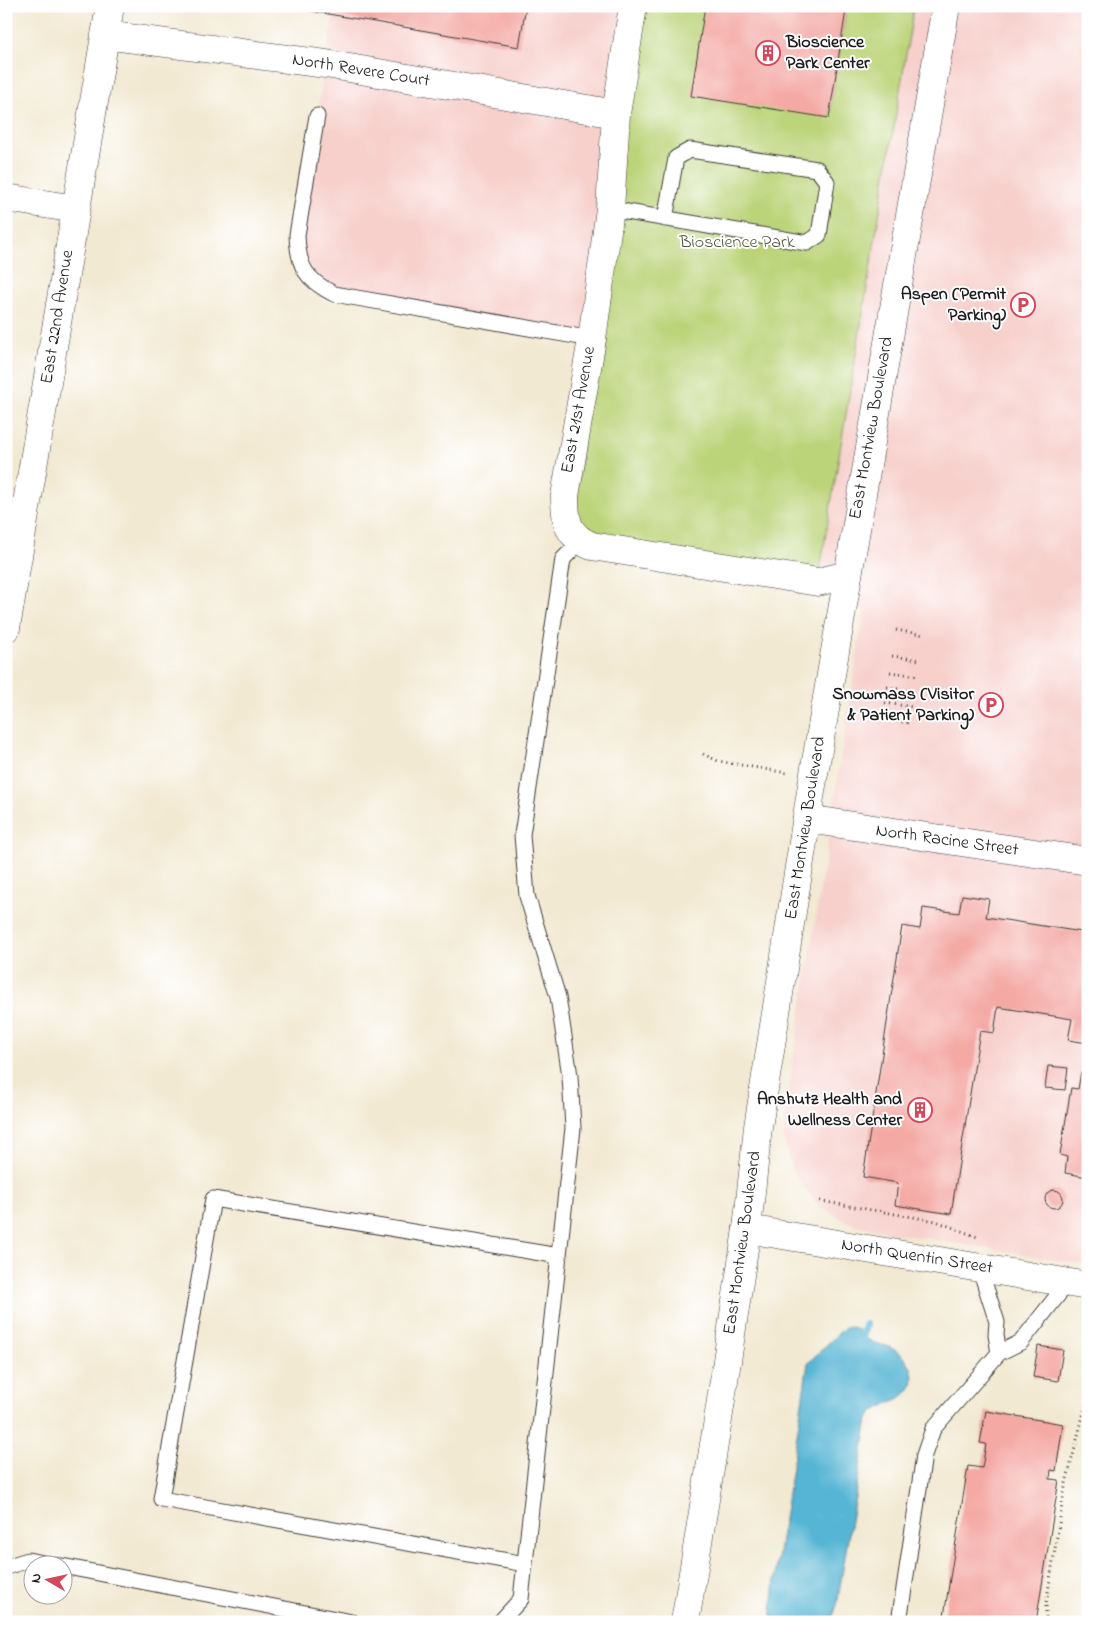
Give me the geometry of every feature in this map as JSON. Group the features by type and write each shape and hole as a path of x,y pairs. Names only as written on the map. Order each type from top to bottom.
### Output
{"street":[{"name":"East 22nd Avenue","path":"6,628 110,6"},
{"name":"East 21st Avenue","path":"581,541 572,533 567,522 565,496 592,338 610,209 616,114 633,6"},
{"name":"East Montview Boulevard","path":"686,1622 747,1229 758,1127 807,819 847,575 946,6"},
{"name":"North Revere Court","path":"105,35 326,64 616,114"},
{"path":"6,198 76,209"},
{"path":"581,541 592,546 818,582 847,575"},
{"name":"North Racine Street","path":"807,819 1088,861"},
{"name":"North Quentin Street","path":"747,1229 979,1266 1078,1284"}],"lane":[{"path":"317,116 298,235 298,252 308,277 319,286 334,294 592,338"},
{"path":"610,209 665,219 807,243 819,234 828,182 817,169 690,150 676,158 665,219"},
{"path":"500,1622 521,1599 573,1128 570,1076 558,997 527,896 522,835 563,559 581,541"},
{"path":"525,1564 161,1499 213,1199 559,1256"},
{"path":"979,1266 997,1322 996,1334 999,1354"},
{"path":"898,1622 924,1455 933,1429 999,1354 1021,1342 1078,1284"},
{"path":"6,1567 22,1562"},
{"path":"72,1568 352,1622"}],"path":[{"path":"896,630 924,635"},
{"path":"892,656 920,660"},
{"path":"890,672 918,676"},
{"path":"887,687 915,692"},
{"path":"885,703 912,707"},
{"path":"882,719 910,723"},
{"path":"703,754 718,761 787,773"},
{"path":"820,1201 936,1221 985,1240"},
{"path":"1086,1336 1088,1346"},
{"path":"1046,1622 1046,1604 1065,1487 1088,1396"}],"shaded area":[{"path":"335,6 1088,6 1088,1265 875,1230 847,1222 818,1205 792,1170 784,1140 785,1113 864,610 818,582 591,338 319,286 297,235"}],"green space":[{"name":"Bioscience Park","path":"633,6 705,6 829,117 846,10 825,6 914,6 818,582 572,533"}],"water":[{"path":"845,1327 856,1329 869,1340 901,1354 911,1368 913,1379 911,1388 898,1399 873,1413 868,1419 837,1605 831,1622 771,1622 775,1578 808,1363"}],"building":[{"path":"282,6 526,6 519,47"},
{"name":"Bioscience Park Center","path":"705,6 825,6 846,10 829,118 691,96"},
{"name":"Anshutz Health and Wellness Center","path":"962,895 989,899 986,917 1088,933 1088,1043 1068,1040 1072,1019 998,1007 994,1033 980,1031 951,1214 895,1205 898,1183 863,1177 902,926 920,929 923,908 959,913"},
{"path":"1048,1066 1068,1068 1065,1090 1045,1088"},
{"path":"1081,1072 1088,1073 1088,1177 1065,1173 1067,1157 1060,1155 1071,1088 1078,1089"},
{"path":"1050,1190 1058,1190 1063,1195 1061,1206 1050,1208 1045,1203 1045,1195"},
{"path":"1038,1346 1063,1350 1058,1381 1033,1377"},
{"path":"986,1411 1063,1424 1056,1471 1051,1470 1050,1479 1059,1480 1036,1622 943,1622 968,1466 982,1468 986,1444 980,1443"}],"waterway":[{"path":"861,1344 865,1325"}],"place":[{"name":"Bioscience Park Center","path":"768,53"},
{"name":"Aspen (Permit Parking)","path":"1023,305"},
{"name":"Snowmass (Visitor & Patient Parking)","path":"991,705"},
{"name":"Anshutz Health and Wellness Center","path":"920,1110"}]}
